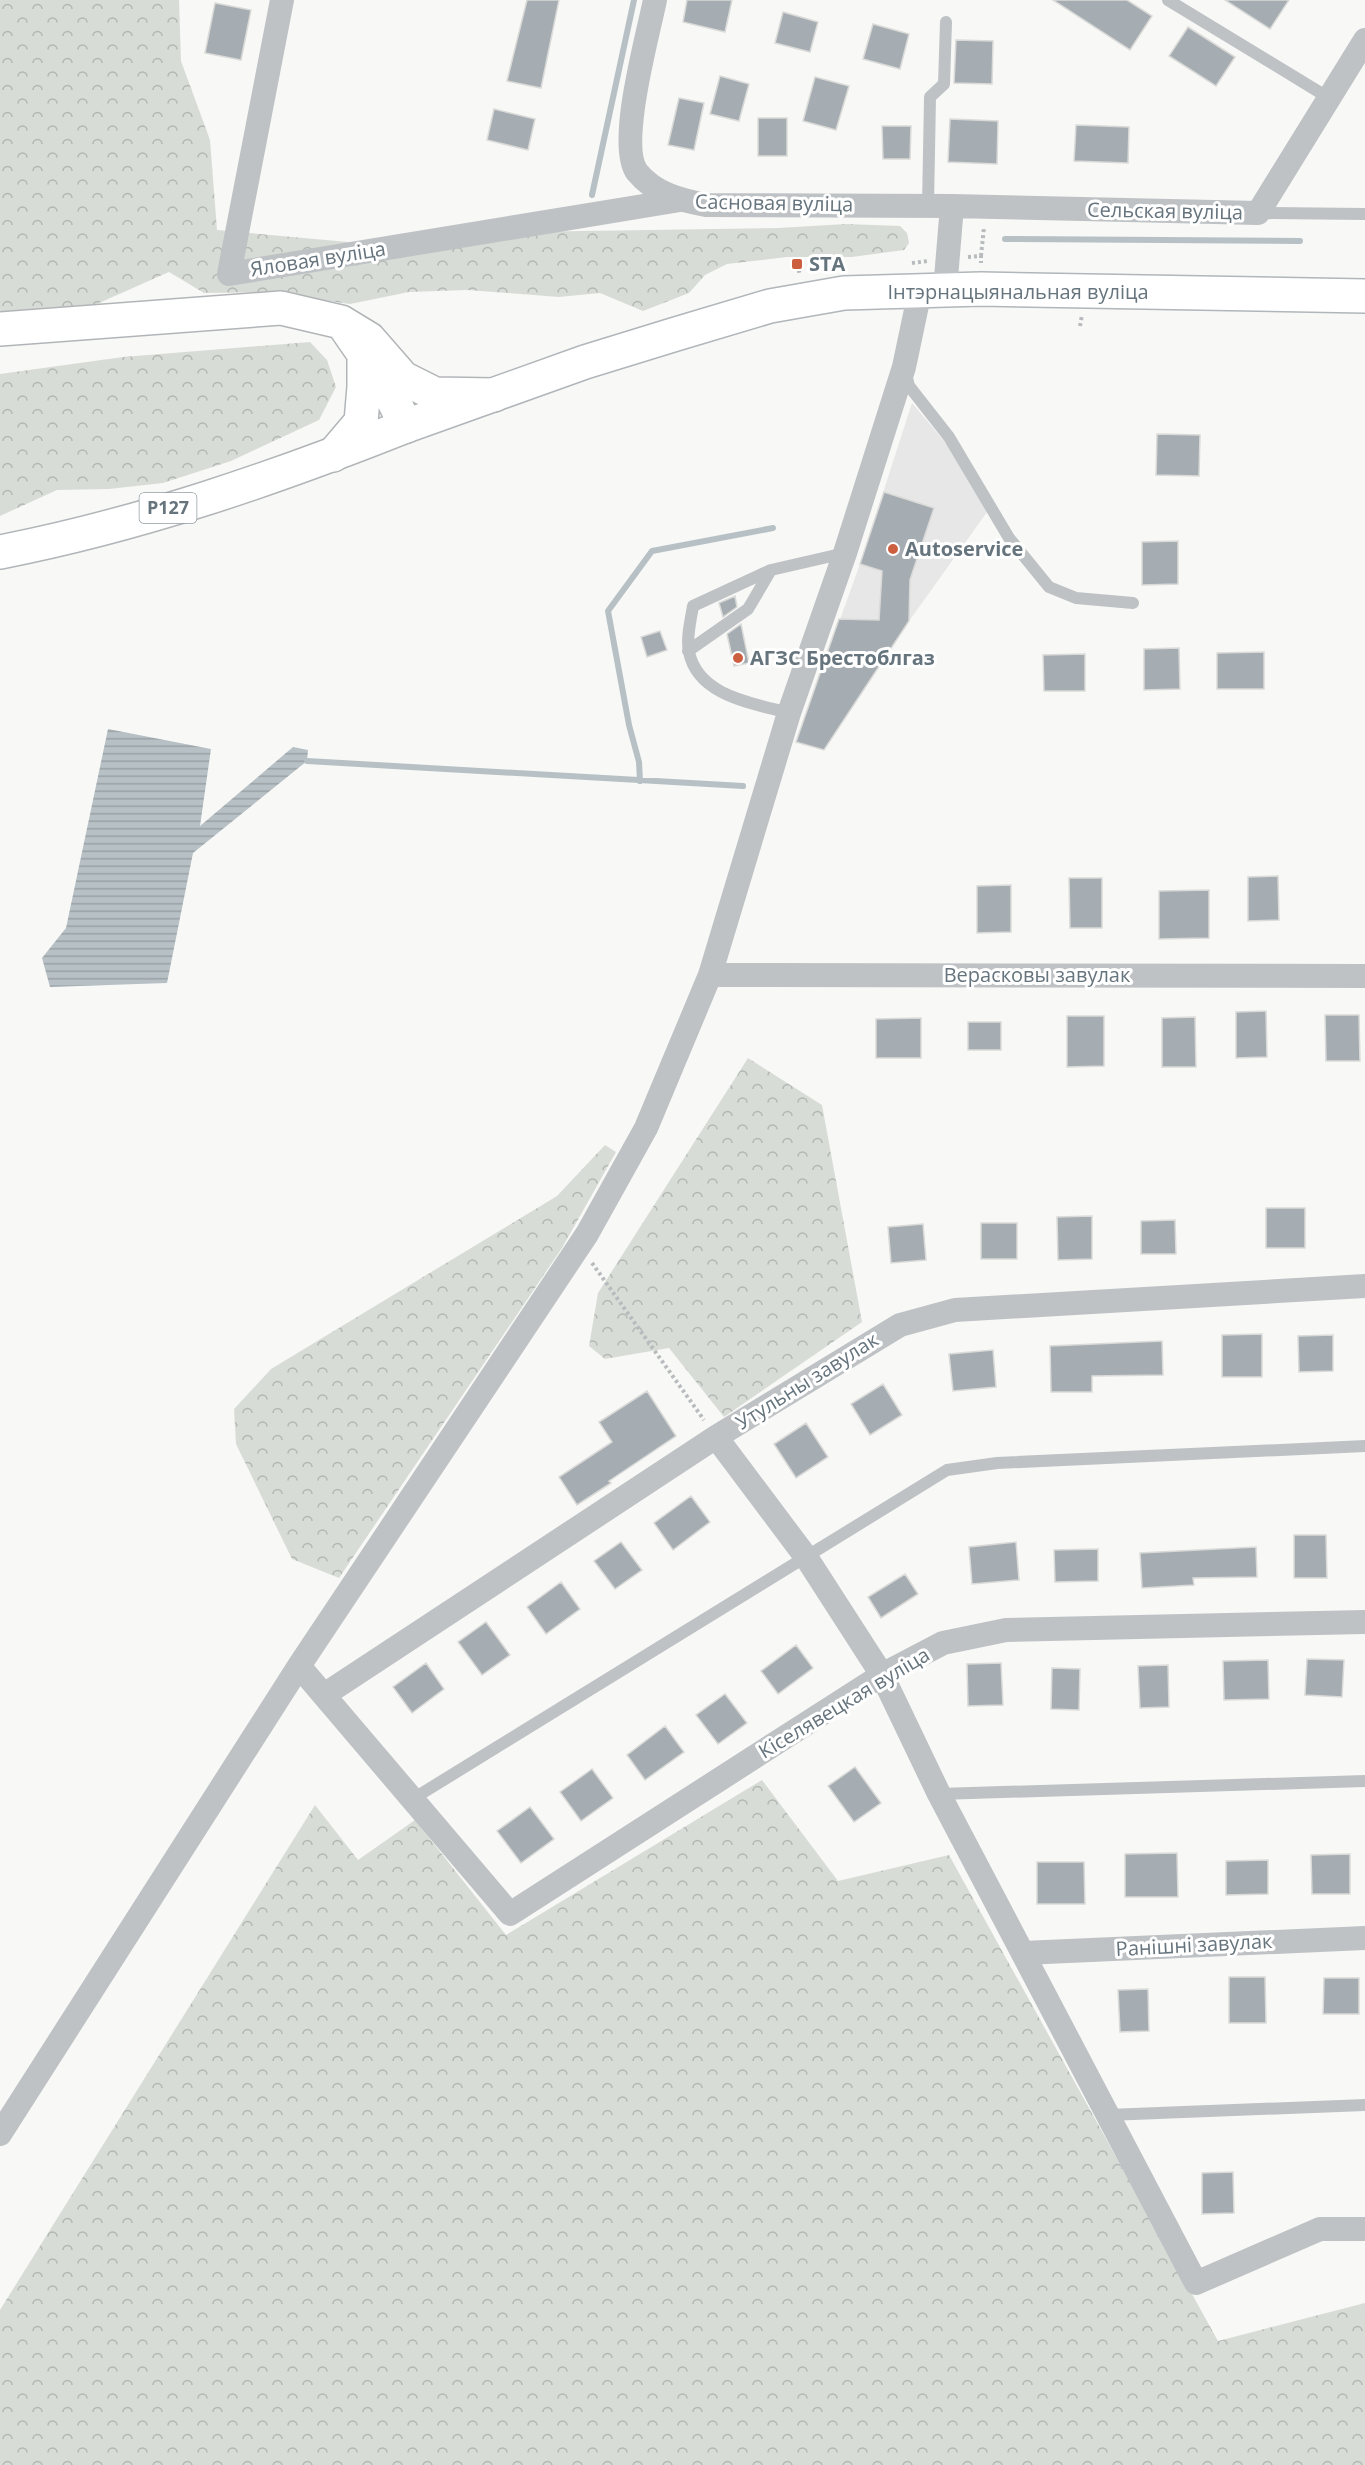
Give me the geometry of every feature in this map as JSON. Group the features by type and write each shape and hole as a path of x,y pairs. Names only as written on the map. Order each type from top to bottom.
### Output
{"main road":[{"name":"Інтэрнацыянальная вуліца","path":"494,395 585,362 770,306 835,295 932,291 1365,296"},
{"name":"Р127","path":"0,329 281,308 341,322 369,339 403,378 435,394 494,395"},
{"name":"Р127","path":"341,322 363,341 406,426"},
{"path":"333,455 361,422 364,387 364,354 341,322"},
{"name":"Р127","path":"0,552 36,545 218,494 333,455 494,395"}],"street":[{"name":"Яловая вуліца","path":"282,0 230,274 680,200"},
{"name":"Сасновая вуліца","path":"655,0 636,88 629,148 636,171 658,191 680,200 706,205 940,206"},
{"name":"Сельская вуліца","path":"940,206 1258,213 1365,40"},
{"path":"0,2134 299,1666 579,1245 646,1128 710,975 789,713 845,553 904,367 932,291 940,206"},
{"name":"Верасковы завулак","path":"710,975 1365,976"},
{"name":"Утульны завулак","path":"324,1695 716,1437 900,1324 955,1310 1365,1286"},
{"path":"716,1437 806,1557 882,1675 939,1794 1196,2283 1320,2229 1365,2229"},
{"name":"Кіселявецкая вуліца","path":"411,1800 510,1914 882,1675 943,1643 1006,1630 1365,1622"},
{"path":"299,1666 411,1800"},
{"name":"Ранішні завулак","path":"1023,1953 1365,1938"}],"lane":[{"path":"1168,0 1329,98"},
{"path":"940,206 930,97 944,84 946,21"},
{"path":"1258,213 1365,214"},
{"path":"904,367 909,386 949,437 1009,538 1049,587 1076,598 1133,603"},
{"path":"789,713 721,693 698,676 688,651 693,606 771,570 845,553"},
{"path":"688,651 748,609 771,570"},
{"path":"411,1800 947,1470 997,1463 1365,1446"},
{"path":"939,1794 1365,1781"},
{"path":"1108,2115 1365,2105"}],"path":[{"path":"981,256 986,208"},
{"path":"579,1245 716,1437"}],"shaded area":[{"path":"912,403 950,448 987,512 909,621 824,750 796,742 860,564"},
{"path":"108,729 211,749 200,826 293,747 308,750 307,761 193,853 167,983 50,987 42,958 66,928"}],"green space":[{"path":"0,0 179,0 181,61 210,140 217,230 370,244 516,232 778,228 846,224 900,226 907,233 909,243 904,250 852,257 787,257 727,264 705,275 689,293 643,311 600,293 559,297 467,290 409,292 350,304 265,292 204,293 169,272 90,307 0,313"},
{"path":"310,342 327,360 336,387 319,420 231,461 163,483 109,489 57,490 0,516 0,374 123,357"},
{"path":"748,1058 822,1105 862,1322 724,1417 669,1348 605,1359 589,1346 598,1293"},
{"path":"605,1145 616,1152 562,1248 339,1578 292,1559 236,1444 234,1409 271,1369 557,1196"},
{"path":"762,1780 838,1881 949,1855 1218,2341 1365,2303 1365,2465 0,2465 0,2310 315,1805 358,1860 415,1820 506,1935"}],"building":[{"path":"527,0 559,0 541,88 507,81"},
{"path":"687,0 732,0 725,32 683,22"},
{"path":"1053,0 1127,0 1152,16 1130,50"},
{"path":"1225,0 1289,0 1270,29"},
{"path":"215,3 251,10 241,60 205,53"},
{"path":"783,12 818,22 810,52 775,43"},
{"path":"873,24 909,34 900,69 863,59"},
{"path":"1188,27 1235,57 1216,86 1169,56"},
{"path":"956,40 993,41 992,84 954,83"},
{"path":"720,76 749,84 739,121 710,114"},
{"path":"815,77 849,86 836,130 803,121"},
{"path":"679,98 704,103 694,150 668,145"},
{"path":"494,109 535,119 528,150 487,140"},
{"path":"758,118 787,118 787,156 758,156"},
{"path":"950,119 998,121 997,164 948,162"},
{"path":"1076,125 1129,127 1128,163 1074,161"},
{"path":"882,126 911,126 910,159 883,159"},
{"path":"1157,434 1200,435 1199,476 1156,475"},
{"path":"884,492 934,508 910,580 909,621 824,750 796,742 839,619 879,620 882,571 860,564"},
{"path":"1178,541 1178,584 1142,585 1142,542"},
{"path":"735,596 737,607 723,617 719,603"},
{"path":"741,624 749,663 734,666 727,634"},
{"path":"660,631 667,650 647,657 641,637"},
{"path":"1179,648 1180,689 1144,690 1144,649"},
{"path":"1264,652 1264,689 1217,689 1217,653"},
{"path":"1085,654 1085,691 1044,691 1043,655"},
{"path":"1278,876 1279,920 1248,921 1248,877"},
{"path":"1069,878 1102,878 1102,928 1070,928"},
{"path":"1011,885 1011,932 977,933 977,886"},
{"path":"1209,890 1209,938 1159,939 1159,891"},
{"path":"1266,1011 1267,1057 1236,1058 1236,1012"},
{"path":"1325,1015 1359,1015 1360,1061 1326,1061"},
{"path":"1067,1016 1104,1016 1104,1066 1067,1067"},
{"path":"1195,1017 1196,1067 1162,1067 1162,1018"},
{"path":"921,1018 921,1058 876,1058 876,1019"},
{"path":"968,1022 1001,1022 1001,1050 968,1050"},
{"path":"1266,1208 1305,1208 1305,1248 1266,1248"},
{"path":"1092,1216 1092,1259 1058,1260 1057,1217"},
{"path":"1175,1220 1176,1254 1141,1254 1141,1221"},
{"path":"981,1223 1017,1223 1017,1259 981,1259"},
{"path":"923,1224 926,1260 891,1263 888,1227"},
{"path":"1262,1334 1262,1377 1222,1377 1222,1335"},
{"path":"1333,1335 1333,1371 1299,1372 1298,1336"},
{"path":"1162,1341 1163,1375 1092,1376 1092,1392 1051,1392 1050,1346"},
{"path":"993,1350 996,1387 953,1391 949,1354"},
{"path":"883,1384 902,1415 870,1435 851,1404"},
{"path":"647,1391 676,1436 577,1505 559,1477 612,1442 599,1422"},
{"path":"806,1423 828,1457 796,1478 774,1444"},
{"path":"691,1496 710,1522 673,1550 654,1523"},
{"path":"1294,1535 1326,1535 1327,1578 1294,1578"},
{"path":"621,1542 642,1570 615,1589 594,1561"},
{"path":"1016,1542 1019,1580 972,1584 969,1547"},
{"path":"1256,1547 1257,1577 1193,1578 1194,1585 1142,1588 1140,1553"},
{"path":"1098,1549 1098,1581 1055,1582 1054,1550"},
{"path":"905,1574 918,1594 881,1618 868,1597"},
{"path":"561,1582 580,1609 546,1634 527,1607"},
{"path":"486,1622 510,1655 482,1675 458,1642"},
{"path":"796,1645 813,1668 778,1694 761,1671"},
{"path":"1307,1659 1344,1660 1342,1697 1305,1695"},
{"path":"1268,1660 1269,1699 1224,1700 1223,1661"},
{"path":"426,1663 444,1689 412,1713 393,1687"},
{"path":"1001,1663 1003,1705 968,1706 967,1664"},
{"path":"1168,1665 1169,1707 1140,1708 1138,1666"},
{"path":"1052,1668 1080,1669 1079,1710 1051,1709"},
{"path":"725,1694 747,1723 718,1744 696,1715"},
{"path":"665,1726 684,1752 645,1780 627,1755"},
{"path":"855,1767 881,1803 854,1822 828,1786"},
{"path":"592,1769 613,1798 581,1821 560,1792"},
{"path":"530,1807 554,1839 521,1863 497,1831"},
{"path":"1177,1853 1178,1897 1125,1897 1125,1854"},
{"path":"1350,1854 1350,1894 1312,1894 1311,1855"},
{"path":"1268,1860 1268,1894 1226,1895 1226,1861"},
{"path":"1037,1862 1084,1862 1085,1904 1037,1904"},
{"path":"1229,1977 1265,1977 1266,2023 1229,2023"},
{"path":"1324,1978 1359,1978 1359,2014 1323,2014"},
{"path":"1148,1989 1149,2031 1120,2032 1118,1990"},
{"path":"1233,2172 1234,2213 1202,2214 1202,2173"}],"waterway":[{"path":"592,195 634,0"},
{"path":"1005,239 1300,241"},
{"path":"640,781 639,762 629,725 608,611 652,551 773,528"},
{"path":"307,761 743,786"}],"place":[{"name":"STA","path":"797,264"},
{"name":"Autoservice","path":"893,549"},
{"name":"АГЗС Брестоблгаз","path":"738,658"}]}
